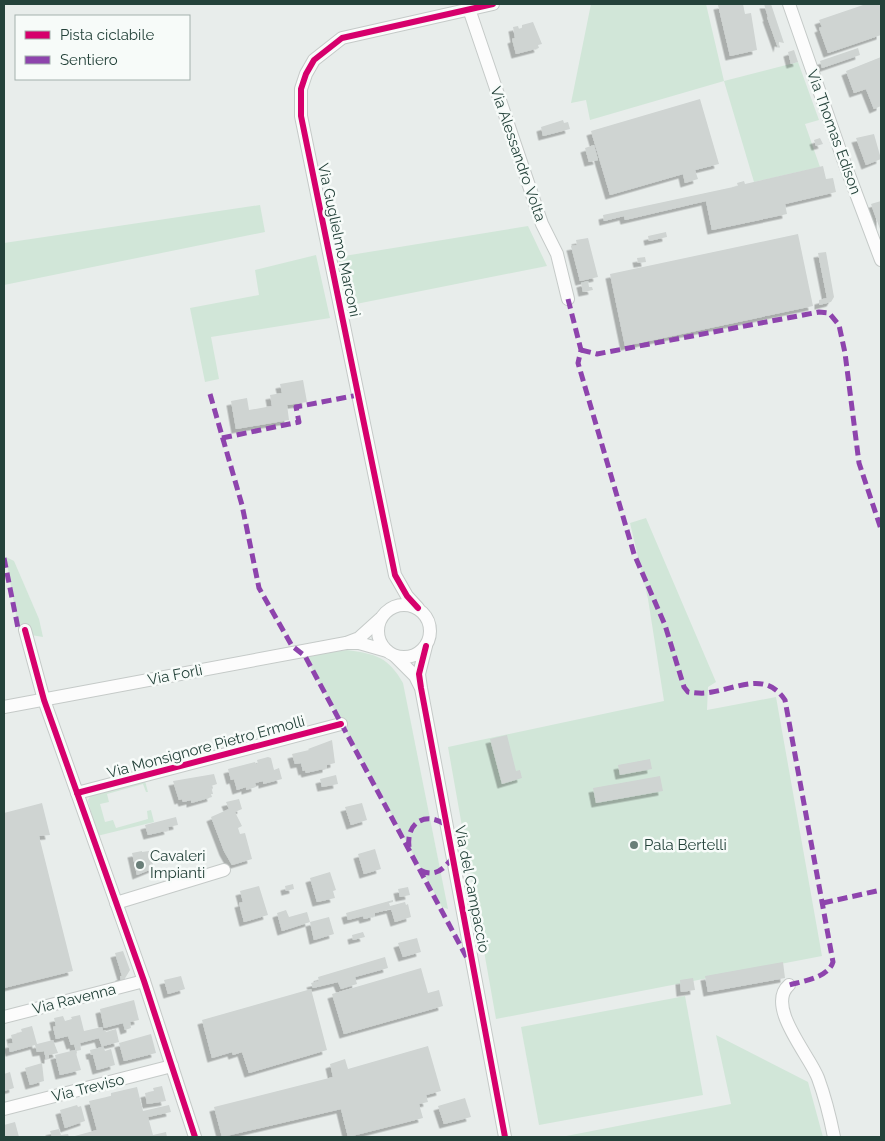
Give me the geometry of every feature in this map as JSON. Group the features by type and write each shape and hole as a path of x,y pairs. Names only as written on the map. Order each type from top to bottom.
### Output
{"street":[{"name":"Via Guglielmo Marconi","path":"383,615 392,601 395,576 301,116 302,89 306,74 314,60 342,38 493,4"},
{"name":"Via Thomas Edison","path":"789,4 843,159 881,260"},
{"name":"Via Alessandro Volta","path":"469,9 542,224 557,254 568,299"},
{"name":"Via Guglielmo Marconi","path":"395,576 407,596 418,608"},
{"path":"401,604 418,608 428,621 430,629 426,646 412,656 404,657 391,653 381,645 378,636 378,628 383,615 393,607 401,604"},
{"name":"Via Forlì","path":"4,708 346,643 359,638 383,615"},
{"path":"24,630 44,700 144,981 195,1137"},
{"name":"Via Forlì","path":"346,643 359,643 391,653"},
{"name":"Via del Campaccio","path":"426,646 419,674 421,688 506,1137"},
{"name":"Via del Campaccio","path":"391,653 415,676 421,688"},
{"name":"Via Monsignore Pietro Ermolli","path":"77,793 341,724"},
{"path":"116,903 224,870"},
{"name":"Via Ravenna","path":"4,1017 144,981"},
{"path":"789,985 784,992 783,1012 792,1033 817,1075 834,1137"},
{"name":"Via Treviso","path":"4,1109 172,1066"}],"green space":[{"path":"591,4 706,4 724,81 590,120 586,100 571,103"},
{"path":"798,62 819,120 805,124 820,167 754,182 724,81"},
{"path":"260,205 265,232 4,285 4,243"},
{"path":"528,226 547,266 351,305 338,257"},
{"path":"316,255 330,318 211,337 219,379 205,382 190,308 259,295 255,270"},
{"name":"Pala Bertelli","path":"646,518 716,682 708,687 707,710 776,697 822,956 496,1019 448,747 664,701 648,599 630,523"},
{"path":"6,557 14,561 39,619 43,637 19,633"},
{"path":"347,650 366,653 380,658 392,667 403,683 448,909 442,907 305,656"},
{"path":"145,781 148,792 146,792 143,784 107,794 109,802 100,804 105,822 113,820 116,828 148,819 147,811 151,810 154,822 97,836 88,800 91,795"},
{"path":"685,996 703,1095 539,1125 521,1027"},
{"path":"716,1035 808,1082 823,1137 561,1137 731,1104"}],"building":[{"path":"743,4 745,14 751,13 757,50 730,56 718,5"},
{"path":"764,4 771,4 784,43 779,42 778,48 767,17"},
{"path":"866,4 881,4 881,35 828,53 819,28 822,27 819,20"},
{"path":"533,22 542,44 538,45 539,48 516,54 512,39 515,38 513,27 518,26 519,29 522,28 522,25"},
{"path":"858,48 860,55 822,68 820,61"},
{"path":"794,50 798,62 791,64 788,52"},
{"path":"881,57 881,106 874,109 866,89 854,93 846,71"},
{"path":"700,99 719,164 695,170 698,179 685,183 683,174 610,195 591,131"},
{"path":"563,120 564,123 568,122 570,129 543,136 541,127"},
{"path":"874,134 881,159 866,165 856,138"},
{"path":"820,138 823,144 816,146 814,140"},
{"path":"594,145 598,160 589,162 585,148"},
{"path":"823,166 826,179 833,178 836,192 785,204 787,214 712,230 706,201 625,220 624,216 604,221 603,215 738,186 737,183 744,181 745,184"},
{"path":"881,201 881,232 871,204"},
{"path":"666,232 667,237 649,241 648,236"},
{"path":"798,234 813,306 625,346 610,274"},
{"path":"588,238 598,277 580,281 571,246 577,245 576,240"},
{"path":"826,252 834,297 831,302 819,305 819,300 827,298 818,253"},
{"path":"645,257 646,262 638,263 637,258"},
{"path":"588,281 589,287 592,287 593,290 583,292 581,283"},
{"path":"303,380 307,402 287,405 289,420 236,429 231,401 247,398 249,410 272,406 270,395 282,393 280,384"},
{"path":"507,735 516,771 520,770 522,778 502,784 490,739"},
{"path":"332,740 335,763 327,765 327,768 306,773 305,770 303,771 301,763 295,764 292,754 309,750"},
{"path":"271,758 274,770 279,768 282,779 263,784 263,781 255,783 256,787 246,790 246,787 237,790 234,779 231,780 228,769 255,762 258,764 257,760"},
{"path":"650,759 652,769 620,775 618,765"},
{"path":"214,774 217,784 211,786 212,797 191,803 191,800 183,802 182,799 179,800 173,781"},
{"path":"336,775 338,784 322,787 320,779"},
{"path":"660,776 663,791 596,803 593,788"},
{"path":"239,799 242,809 235,812 242,826 238,828 240,834 245,833 252,859 232,865 224,851 211,817 229,809 226,802"},
{"path":"42,803 50,835 39,836 73,971 4,988 4,813"},
{"path":"362,803 367,820 351,825 345,807"},
{"path":"176,817 178,825 168,827 169,830 148,835 145,825"},
{"path":"375,849 381,869 364,874 358,854"},
{"path":"149,851 154,868 137,875 132,853"},
{"path":"330,872 336,890 333,891 335,898 317,902 310,878"},
{"path":"293,884 294,889 286,891 285,886"},
{"path":"259,886 268,915 244,922 239,903 243,902 240,891"},
{"path":"408,887 410,895 400,897 398,889"},
{"path":"393,900 393,902 389,903 390,906 405,902 406,905 408,904 411,917 395,922 391,909 375,913 375,916 368,918 364,919 363,916 348,920 346,913"},
{"path":"286,910 289,917 307,912 310,922 282,931 277,913"},
{"path":"329,917 334,934 314,940 310,922"},
{"path":"363,932 365,937 353,940 352,935"},
{"path":"417,938 421,952 403,957 398,943"},
{"path":"123,951 130,970 124,980 121,981 120,976 122,976 115,953"},
{"path":"385,957 388,968 355,977 357,984 341,989 338,982 313,988 311,983 319,981 318,977"},
{"path":"783,962 785,978 708,992 705,976"},
{"path":"421,968 428,993 439,990 443,1006 344,1034 332,994"},
{"path":"181,976 185,989 168,994 164,980"},
{"path":"693,978 695,990 681,992 680,980"},
{"path":"311,989 327,1050 249,1073 242,1052 233,1055 232,1052 212,1058 202,1020"},
{"path":"134,1000 139,1020 130,1022 131,1028 125,1030 123,1023 104,1028 100,1009"},
{"path":"80,1015 84,1031 102,1027 103,1031 105,1030 106,1032 116,1029 119,1042 103,1046 105,1051 111,1049 115,1065 97,1070 90,1050 102,1047 99,1038 80,1043 81,1050 76,1051 74,1044 71,1045 68,1036 56,1039 53,1027 56,1026 54,1018 63,1016 65,1021"},
{"path":"32,1026 37,1044 53,1040 58,1053 49,1055 49,1059 46,1059 44,1051 37,1052 35,1045 10,1052 8,1044 13,1043 11,1035 22,1032 21,1029"},
{"path":"151,1034 156,1053 124,1061 119,1043"},
{"path":"428,1046 441,1091 426,1095 428,1102 419,1104 423,1118 348,1137 341,1109 222,1137 214,1107 333,1077 330,1064 345,1059 348,1069"},
{"path":"75,1050 81,1070 60,1075 55,1055"},
{"path":"42,1063 44,1081 30,1085 25,1068"},
{"path":"10,1072 14,1088 4,1091 4,1074"},
{"path":"162,1086 166,1101 147,1104 145,1093 154,1091 153,1088"},
{"path":"137,1087 143,1111 169,1105 171,1112 148,1117 153,1135 166,1132 167,1137 71,1137 97,1130 89,1101 111,1096 111,1093"},
{"path":"465,1098 471,1117 444,1124 438,1106"},
{"path":"77,1105 78,1107 81,1106 85,1121 65,1128 60,1110"},
{"path":"15,1122 19,1137 4,1137 4,1125"},
{"path":"59,1129 61,1135 68,1134 69,1137 52,1137 50,1131"}],"marked path":[{"path":"568,299 581,350 578,363 634,554 665,625 684,687 688,692 709,693 742,685 760,684 769,686 777,691 785,700 833,962 826,972 821,975 789,985"},
{"path":"581,350 597,354 819,312 829,313 839,325 845,353 859,463 881,529"},
{"path":"210,394 242,505 259,588 292,646 305,656 467,958"},
{"path":"222,438 299,422 296,407 358,395"},
{"path":"4,558 18,628 25,630"},
{"path":"409,847 411,831 419,821 431,819 446,825"},
{"path":"420,870 435,873 453,857"},
{"path":"823,903 881,890"}],"cycle path":[{"path":"418,608 407,596 395,575 301,116 301,89 306,74 314,60 342,38 493,4"},
{"path":"25,630 44,700 144,981 195,1137"},
{"path":"426,646 419,674 421,688 505,1137"},
{"path":"77,793 341,724"}],"place":[{"name":"Pala Bertelli","path":"634,845"},
{"name":"Cavaleri Impianti","path":"140,865"}]}
